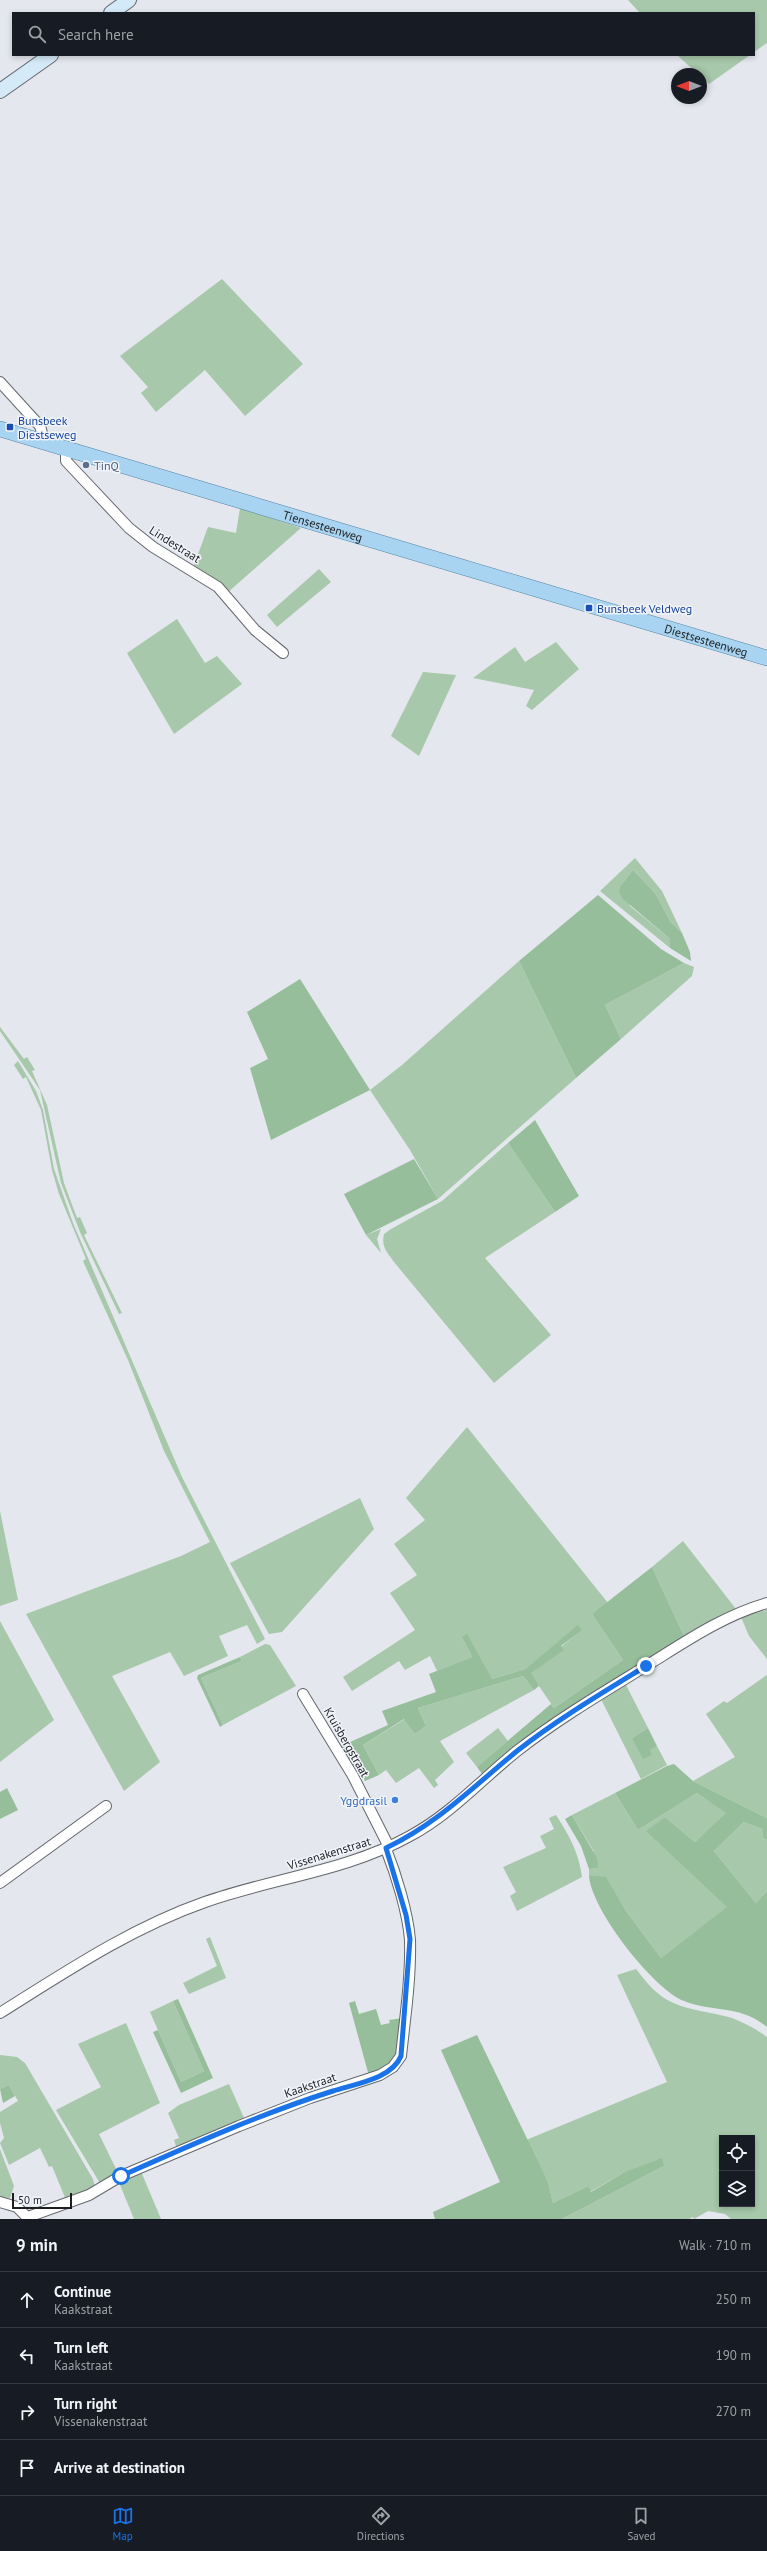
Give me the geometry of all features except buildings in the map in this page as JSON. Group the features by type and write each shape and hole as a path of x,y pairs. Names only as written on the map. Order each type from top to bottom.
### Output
{"main road":[{"name":"Tiensesteenweg","path":"0,429 646,622"},
{"name":"Diestsesteenweg","path":"646,622 767,658"}],"street":[{"path":"112,12 129,0"},
{"path":"0,91 50,56"},
{"path":"0,382 40,426 42,433 40,441"},
{"name":"Lindestraat","path":"66,448 66,461 129,528 153,547 218,587 255,630 283,653"},
{"name":"Vissenakenstraat","path":"0,2012 104,1948 162,1919 208,1901 348,1863 387,1848 439,1818 522,1748 590,1700 710,1627 731,1616 767,1603"},
{"name":"Kruisbergstraat","path":"304,1694 353,1776 387,1848"},
{"path":"0,1883 106,1806"},
{"name":"Kaakstraat","path":"28,2218 88,2194 121,2176 239,2126 310,2098 380,2075 398,2063 407,1993 410,1939 406,1915 387,1848"},
{"path":"0,2202 17,2207 28,2218"}],"green space":[{"path":"628,0 767,0 767,43 755,51 755,12 639,12"},
{"path":"678,56 749,56 709,84 707,82 707,68 691,68"},
{"path":"222,279 303,364 245,416 205,370 156,412 141,393 148,387 120,356"},
{"path":"240,508 301,528 227,593 193,568 208,527 236,533"},
{"path":"319,569 331,582 277,627 267,615"},
{"path":"177,619 205,663 217,656 242,684 174,734 127,653"},
{"path":"556,642 579,669 532,710 526,706 534,690 473,678 515,647 525,662"},
{"path":"423,672 456,675 419,756 391,736"},
{"path":"635,858 662,891 682,933 670,921 655,893 633,870 621,885 630,906 670,939 670,948 600,891"},
{"path":"633,870 655,893 670,921 682,933 690,952 691,961 670,948 670,939 623,899 619,892 621,885"},
{"path":"598,895 661,949 684,963 605,1005 621,1039 576,1078 519,961"},
{"path":"519,961 576,1078 438,1199 410,1150 370,1090 402,1065"},
{"path":"684,963 694,967 692,976 621,1039 605,1005"},
{"path":"300,979 370,1090 271,1140 250,1068 268,1059 247,1012"},
{"path":"0,1027 24,1059 27,1057 35,1070 32,1071 47,1105 64,1183 77,1218 80,1217 87,1233 84,1235 122,1313 119,1314 80,1232 61,1183 40,1090 0,1031"},
{"path":"18,1061 36,1091 43,1110 54,1169 73,1223 182,1477 265,1639 257,1644 247,1625 219,1636 228,1656 184,1676 170,1652 112,1676 160,1762 124,1791 26,1614 181,1556 210,1542 164,1451 128,1360 83,1261 86,1259 59,1194 52,1170 41,1110 26,1077 23,1079 14,1065"},
{"path":"535,1120 579,1196 555,1212 508,1143"},
{"path":"508,1143 555,1212 485,1258 551,1335 494,1383 394,1262 385,1249 383,1239 384,1234 391,1229 442,1201"},
{"path":"414,1159 438,1199 366,1235 344,1194"},
{"path":"381,1229 377,1239 381,1253 366,1235"},
{"path":"467,1427 608,1603 592,1614 623,1660 554,1708 530,1673 563,1650 561,1647 581,1630 578,1626 525,1669 492,1679 462,1637 472,1657 437,1671 430,1656 405,1670 399,1661 352,1691 343,1677 415,1630 390,1593 417,1575 394,1544 425,1520 406,1498"},
{"path":"360,1498 374,1529 282,1632 269,1634 230,1563"},
{"path":"0,1511 18,1600 0,1606"},
{"path":"683,1541 736,1609 684,1636 652,1567"},
{"path":"652,1567 684,1636 540,1727 482,1774 477,1767 551,1704 554,1708 623,1660 592,1614"},
{"path":"767,1610 767,1659 749,1636 741,1617"},
{"path":"0,1621 54,1720 0,1762"},
{"path":"578,1625 582,1630 561,1646 564,1650 531,1673 539,1686 534,1690 523,1676 418,1708 426,1726 415,1734 404,1719 363,1745 379,1775 365,1781 359,1771 353,1773 339,1747 388,1725 382,1711 436,1692 429,1674 472,1657 462,1637 467,1634 492,1679 525,1669"},
{"path":"265,1644 270,1645 296,1686 223,1725 201,1678 242,1661 240,1657"},
{"path":"240,1657 242,1661 201,1678 223,1725 220,1727 197,1678 198,1675"},
{"path":"767,1675 767,1818 693,1781 735,1757 706,1714 724,1701 727,1703"},
{"path":"523,1676 534,1690 440,1741 454,1762 435,1780 438,1785 434,1788 419,1768 396,1783 386,1770 379,1775 363,1745 405,1719 415,1734 426,1726 418,1708"},
{"path":"625,1683 648,1728 632,1738 652,1754 649,1750 657,1746 667,1765 641,1779 601,1699"},
{"path":"498,1728 508,1741 477,1767 466,1753"},
{"path":"648,1728 657,1746 650,1750 652,1755 643,1759 632,1738"},
{"path":"674,1764 693,1781 767,1818 767,1840 763,1838 762,1829 744,1822 714,1851 756,1903 767,1891 767,2027 746,2015 695,2005 684,2001 671,1993 656,1981 625,1946 600,1907 592,1889 589,1875 606,1877 626,1911 661,1958 727,1907 646,1831 665,1817 695,1842 726,1813 697,1793 638,1830 615,1793 667,1766"},
{"path":"7,1788 18,1810 0,1819 0,1792"},
{"path":"615,1793 638,1830 697,1793 727,1813 695,1842 665,1817 647,1831 728,1907 661,1958 626,1911 606,1878 589,1875 589,1869 598,1868 593,1850 572,1815"},
{"path":"556,1815 573,1844 581,1868 582,1877 517,1911 510,1896 516,1892 503,1867 546,1848 540,1836 554,1829 549,1818"},
{"path":"572,1815 597,1858 598,1868 589,1869 581,1846 565,1819"},
{"path":"744,1822 762,1829 763,1838 767,1840 767,1891 756,1903 714,1851"},
{"path":"210,1937 226,1978 189,1994 183,1983 217,1966 206,1939"},
{"path":"636,1969 648,1984 664,1998 680,2006 732,2018 750,2026 767,2037 767,2219 731,2219 725,2214 708,2211 694,2219 693,2217 689,2219 562,2219 664,2166 623,2173 590,2192 588,2186 553,2203 548,2182 526,2140 667,2082 617,1975"},
{"path":"178,1999 213,2078 181,2093 153,2032 158,2030 181,2082 204,2071 173,2001"},
{"path":"173,2001 204,2071 181,2082 150,2012"},
{"path":"355,2001 359,2014 376,2009 381,2025 390,2023 389,2020 403,2018 396,2060 369,2076 349,2003"},
{"path":"126,2023 160,2103 99,2134 119,2175 101,2185 56,2110 101,2087 78,2044"},
{"path":"477,2035 548,2182 553,2203 588,2186 591,2192 623,2173 662,2158 664,2166 562,2219 435,2219 433,2212 500,2182 441,2050"},
{"path":"0,2055 17,2057 25,2063 93,2179 95,2187 92,2190 66,2200 52,2166 49,2167 40,2148 9,2165 0,2143 4,2138 0,2123 0,2112 18,2101 9,2085 0,2089"},
{"path":"229,2084 245,2120 177,2149 174,2140 179,2138 168,2113 179,2105"},
{"path":"9,2085 15,2096 3,2103 0,2089"},
{"path":"0,2149 14,2186 10,2198 0,2197"},
{"path":"140,2169 161,2219 134,2219 118,2180"}],"place":[{"name":"Bunsbeek Diestseweg","path":"10,427"},
{"name":"TinQ","path":"86,465"},
{"name":"Bunsbeek Veldweg","path":"589,608"},
{"name":"Yggdrasil","path":"395,1800"}],"route":[{"path":"121,2176 239,2126 310,2098 380,2075 398,2063 401,2056 410,1939 406,1915 386,1848 411,1836 439,1818 489,1774 553,1724 646,1666"}]}
